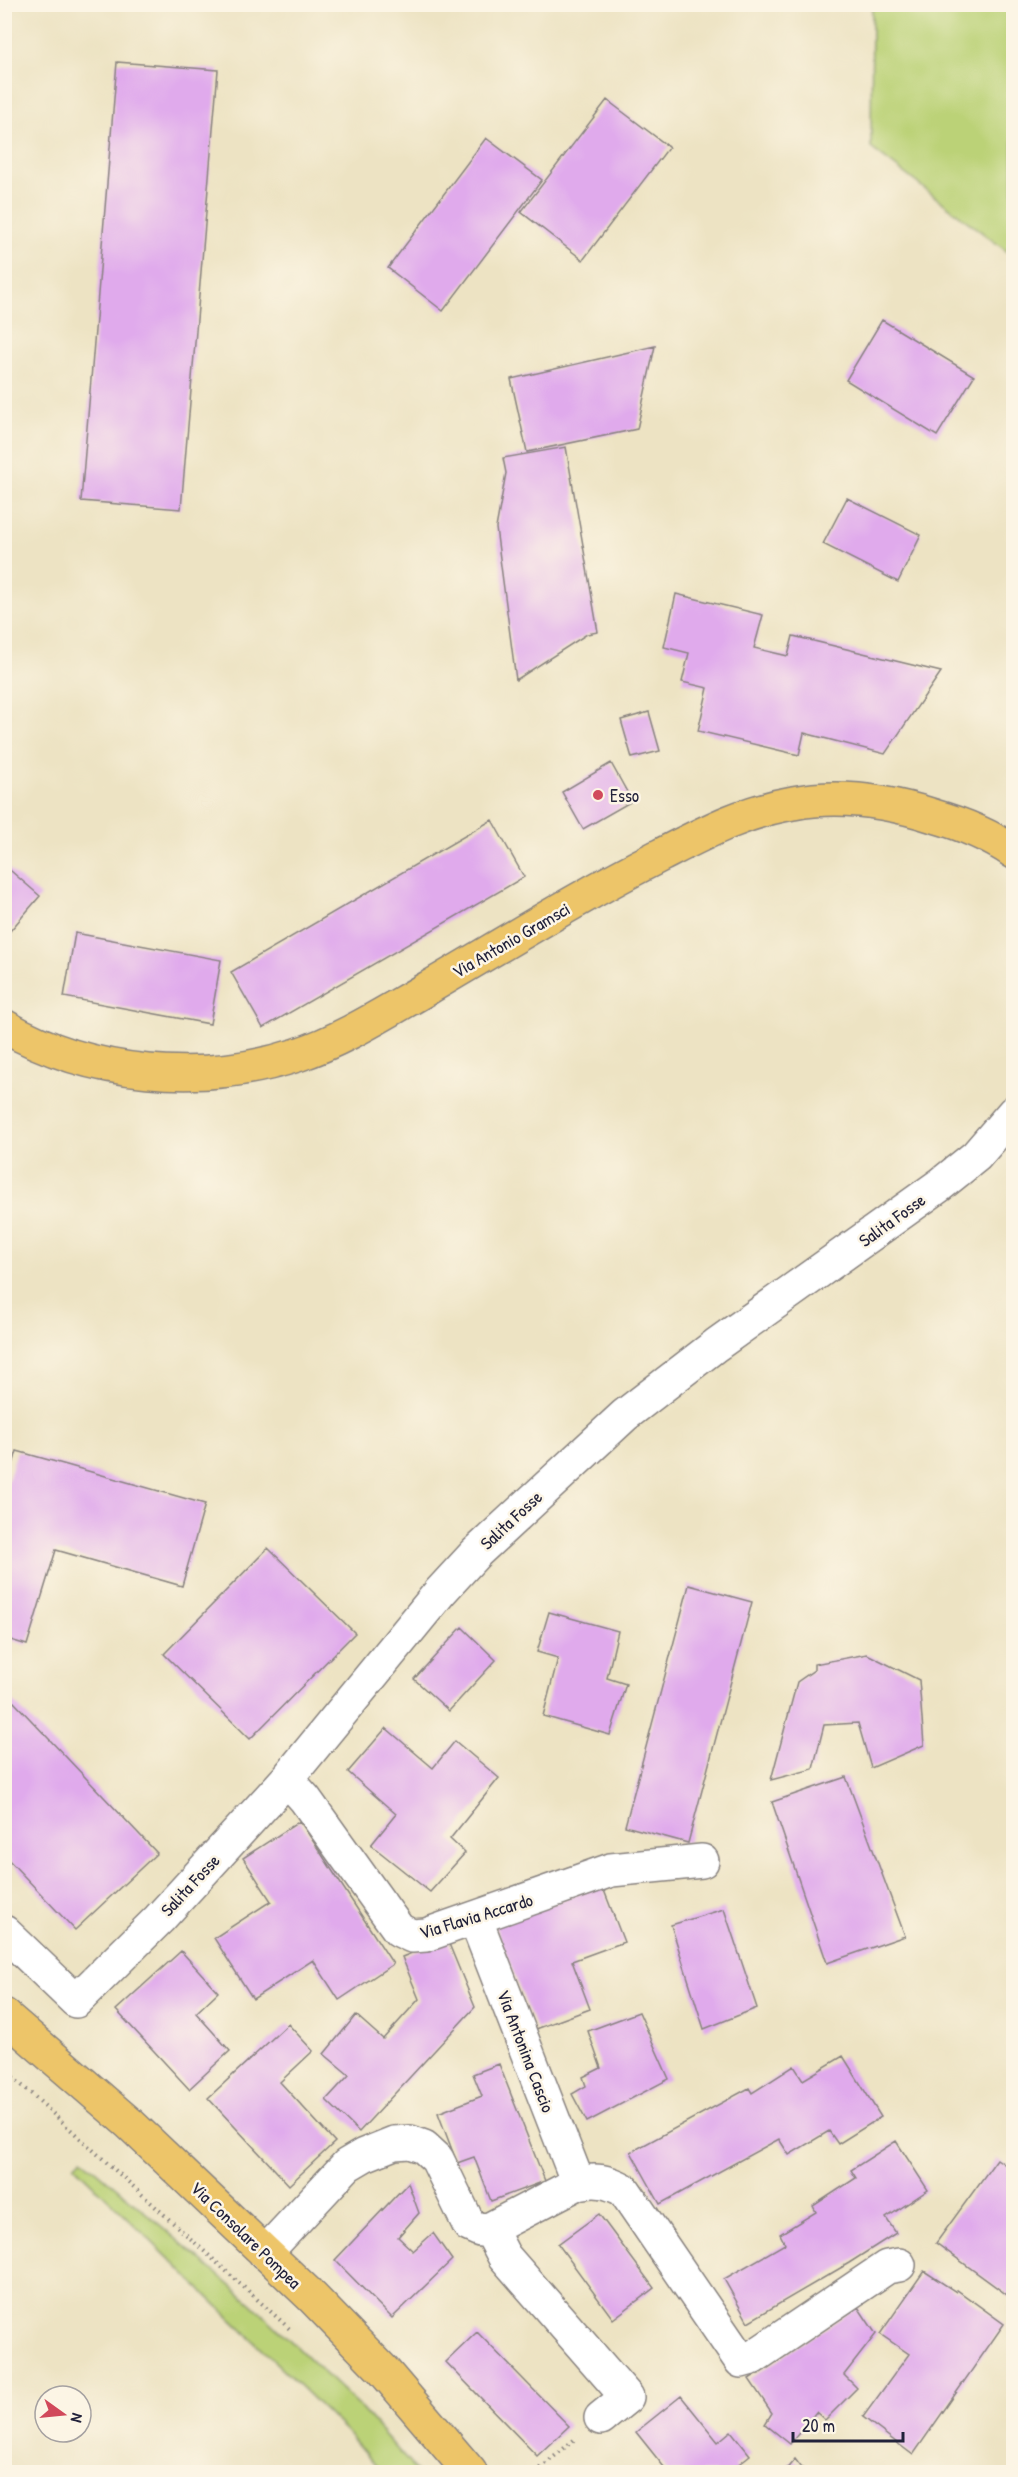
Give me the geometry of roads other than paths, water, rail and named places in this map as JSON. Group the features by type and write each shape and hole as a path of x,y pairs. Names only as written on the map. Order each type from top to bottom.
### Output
{"main road":[{"name":"Via Antonio Gramsci","path":"4,1026 49,1047 81,1058 154,1071 189,1073 227,1071 297,1055 357,1029 640,865 714,828 762,810 795,802 855,800 917,810 976,830 1014,852"},
{"name":"Via Consolare Pompea","path":"4,2015 130,2124 265,2253 383,2370 470,2472"}],"street":[{"name":"Salita Fosse","path":"4,1932 76,2001 159,1919 287,1779 440,1592 476,1553 625,1415 716,1345 949,1178 976,1156 1014,1112"},
{"name":"Via Flavia Accardo","path":"287,1779 305,1799 399,1930 405,1934 420,1936 612,1870 702,1861"},
{"name":"Via Antonina Cascio","path":"475,1918 578,2183"},
{"path":"265,2253 347,2165 364,2155 394,2143 410,2142 424,2147 437,2159 469,2225 475,2229 490,2229 578,2183 594,2180 611,2183 624,2190 741,2361 748,2361 886,2266 899,2265"},
{"path":"490,2229 504,2256 627,2397 601,2418"}],"place":[{"name":"Esso","path":"598,795"}]}
